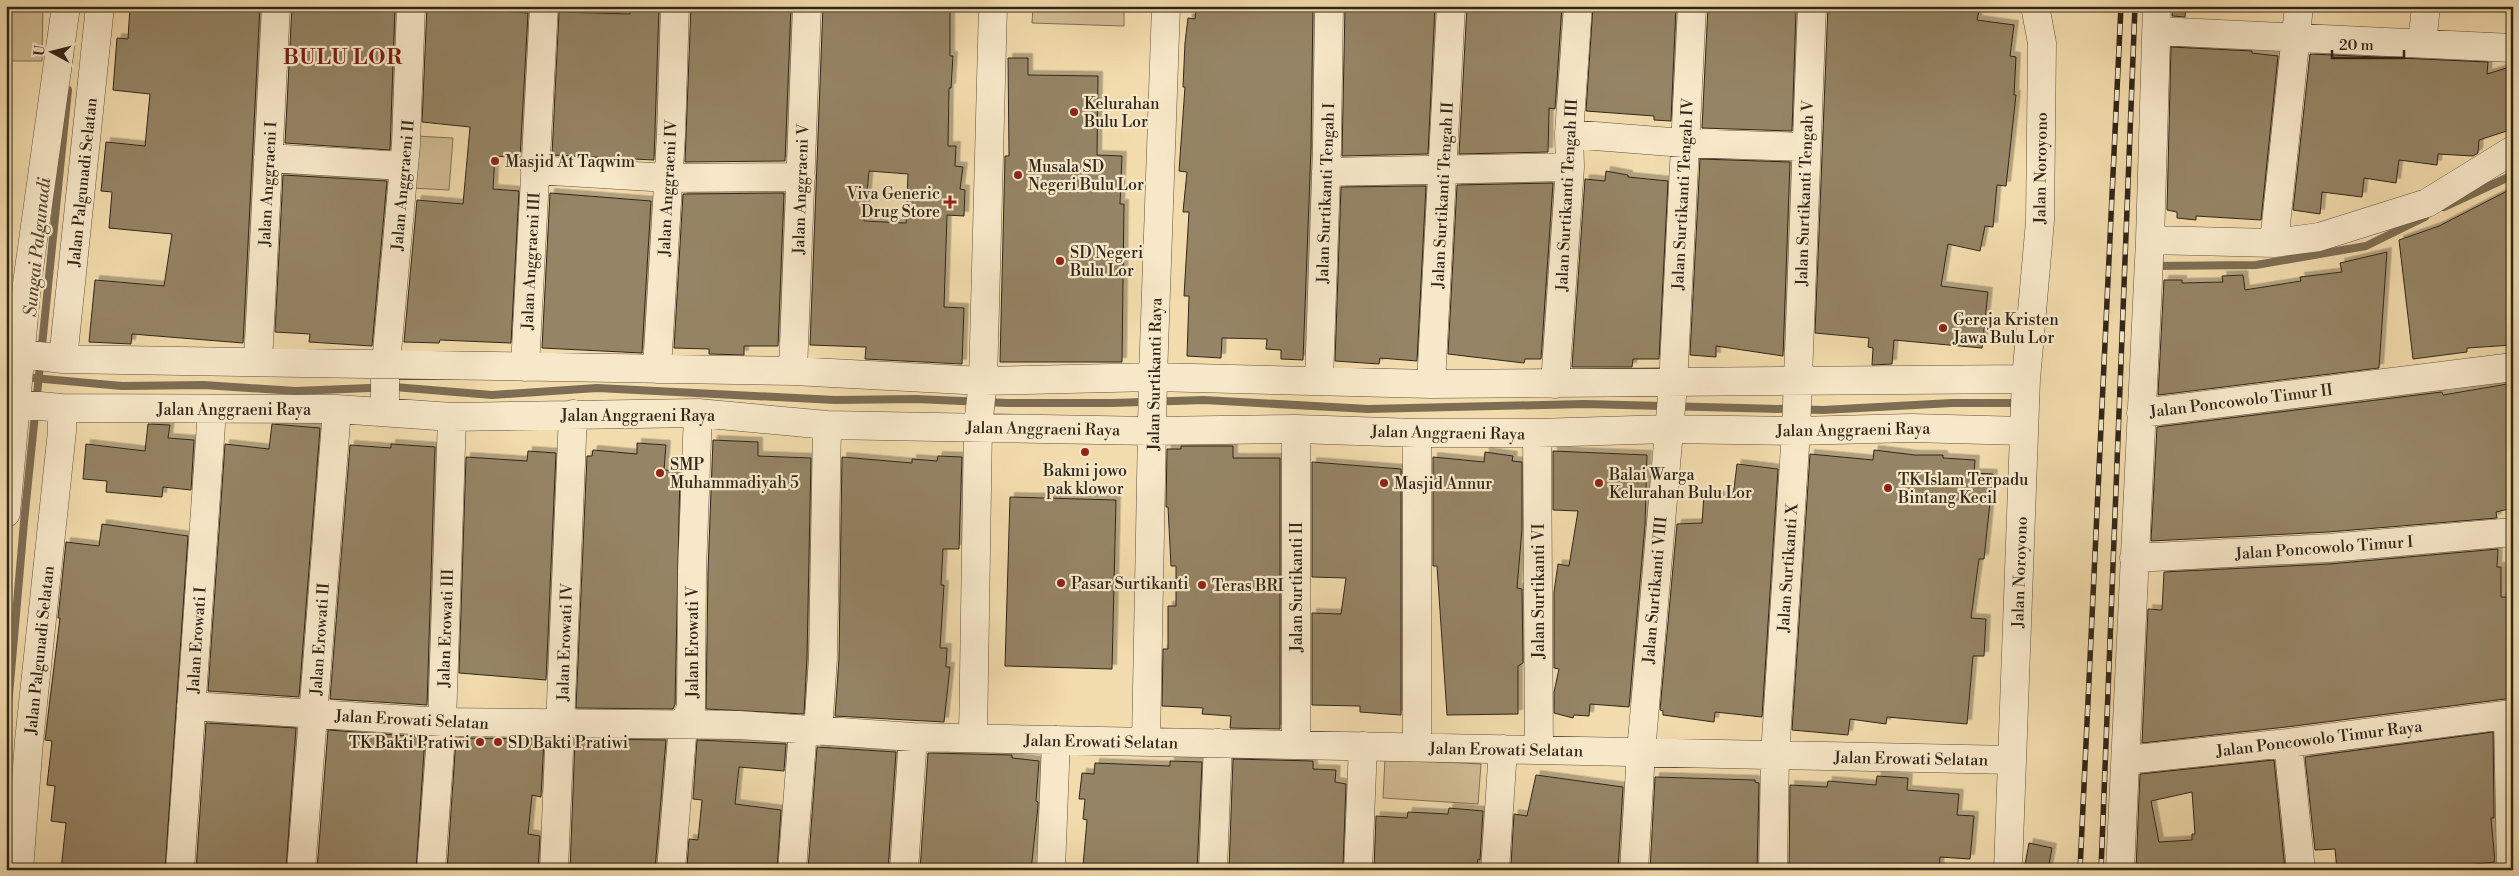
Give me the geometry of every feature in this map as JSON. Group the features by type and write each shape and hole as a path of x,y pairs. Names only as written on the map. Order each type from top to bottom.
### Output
{"street":[{"path":"6,513 17,356 66,6"},
{"name":"Jalan Palgunadi Selatan","path":"61,358 100,6"},
{"name":"Jalan Anggraeni I","path":"258,362 276,6"},
{"name":"Jalan Anggraeni II","path":"385,408 386,369 404,166 411,6"},
{"name":"Jalan Anggraeni III","path":"525,367 544,6"},
{"name":"Jalan Anggraeni IV","path":"657,369 676,6"},
{"name":"Jalan Anggraeni V","path":"793,371 807,6"},
{"path":"973,738 978,423 982,385 993,6"},
{"name":"Jalan Surtikanti Raya","path":"1146,742 1153,381 1166,6"},
{"name":"Jalan Surtikanti Tengah I","path":"1319,380 1329,6"},
{"name":"Jalan Surtikanti Tengah II","path":"1431,384 1444,170 1451,6"},
{"name":"Jalan Surtikanti Tengah III","path":"1555,384 1570,167 1569,134 1578,6"},
{"name":"Jalan Surtikanti Tengah IV","path":"1668,425 1673,383 1692,6"},
{"name":"Jalan Surtikanti Tengah V","path":"1796,386 1812,6"},
{"name":"Jalan Noroyono","path":"2008,870 2026,379 2040,221 2042,43 2035,6"},
{"path":"2274,243 2299,6"},
{"path":"2422,44 2426,6"},
{"path":"2157,18 2295,39 2513,48"},
{"name":"Jalan Poncowolo Timur II","path":"2157,18 2150,240 2141,413 2513,367"},
{"path":"1569,134 1684,143 1806,148"},
{"path":"2150,240 2274,243 2319,237 2427,203 2513,150"},
{"path":"268,158 404,166"},
{"path":"1326,172 1444,170 1503,166 1570,167"},
{"path":"535,170 668,178 800,178"},
{"path":"17,356 258,362 386,369 525,367 793,371 982,385 1319,380 1431,384 1673,383 1796,386 2026,379"},
{"name":"Jalan Surtikanti X","path":"1773,870 1775,755 1796,426 1796,386"},
{"name":"Jalan Anggraeni Raya","path":"14,403 59,416 212,410 385,408 452,417 698,413 827,426 978,423 1296,429 1417,434 1537,433 1668,425 1912,428 2024,432"},
{"name":"Jalan Erowati II","path":"301,870 337,409"},
{"name":"Jalan Erowati I","path":"180,870 212,410"},
{"name":"Jalan Erowati V","path":"671,870 683,725 691,708 692,571 698,413"},
{"path":"2120,870 2141,413"},
{"name":"Jalan Erowati IV","path":"554,870 574,414"},
{"name":"Jalan Palgunadi Selatan","path":"19,870 59,416"},
{"name":"Jalan Erowati III","path":"431,870 442,722 452,417"},
{"name":"Jalan Surtikanti VIII","path":"1634,870 1641,752 1668,425"},
{"path":"792,870 810,730 822,658 827,426"},
{"name":"Jalan Surtikanti II","path":"1296,429 1296,745"},
{"name":"Jalan Surtikanti VI","path":"1537,433 1539,750"},
{"path":"1417,434 1417,747"},
{"name":"Jalan Poncowolo Timur I","path":"2134,558 2329,548 2513,532"},
{"name":"Jalan Erowati Selatan","path":"191,706 442,722 739,725 913,737 2012,760"},
{"path":"2510,714 2512,870"},
{"name":"Jalan Poncowolo Timur Raya","path":"2126,760 2288,743 2510,714"},
{"path":"904,870 913,737"},
{"path":"1051,870 1056,740"},
{"path":"1213,870 1218,743"},
{"path":"2288,743 2301,870"},
{"path":"1358,870 1363,746"},
{"path":"1495,870 1503,749"}],"shaded area":[{"path":"6,6 43,6 42,61 6,61"},
{"path":"1033,6 1124,6 1124,26 1032,23"},
{"path":"415,136 453,138 449,190 411,188"},
{"path":"1385,759 1481,764 1478,804 1383,798"}],"building":[{"path":"130,6 260,6 243,343 132,334 131,344 89,342 95,280 164,286 172,234 109,228 112,192 101,191 106,142 145,146 150,94 113,90 117,38 128,39"},
{"path":"292,6 395,6 390,150 285,143"},
{"path":"427,6 528,13 520,158 495,156 493,189 519,191 511,343 440,340 439,343 404,342 417,200 463,204 470,127 422,122"},
{"path":"630,6 659,6 654,160 552,155 559,12 630,14"},
{"path":"691,6 791,6 785,161 685,162"},
{"path":"823,6 950,6 950,56 953,56 951,88 949,88 948,146 956,146 955,166 963,167 960,189 965,190 964,216 947,215 944,307 964,308 962,364 865,359 866,347 810,345","holes":["869,171 908,174 906,223 864,221"]},
{"path":"1196,6 1313,6 1311,148 1303,360 1281,359 1281,350 1266,349 1267,339 1222,338 1221,358 1187,356 1189,296 1184,296 1189,212 1183,212 1187,172 1179,171 1185,87 1183,87 1185,43 1188,18 1195,19"},
{"path":"1345,6 1435,6 1428,154 1342,156"},
{"path":"1467,6 1562,6 1555,109 1549,108 1548,152 1459,154"},
{"path":"1593,6 1676,6 1671,121 1654,120 1654,116 1586,111"},
{"path":"1708,6 1752,6 1774,10 1775,6 1781,6 1796,10 1792,131 1702,128"},
{"path":"1828,6 1980,6 1977,20 2014,25 2010,56 2016,57 2014,95 2016,95 2006,186 1997,185 1993,227 1985,226 1980,251 1948,244 1941,286 1988,292 1982,348 1894,340 1892,364 1872,365 1873,348 1868,347 1869,338 1815,333"},
{"path":"2173,6 2186,6 2185,17 2172,16"},
{"path":"2171,47 2252,51 2252,53 2278,56 2261,220 2196,216 2196,220 2177,218 2177,212 2167,210"},
{"path":"2310,54 2488,62 2487,74 2513,66 2513,129 2479,140 2478,153 2473,156 2438,154 2437,165 2399,160 2396,183 2364,178 2362,197 2322,192 2320,214 2293,210"},
{"name":"SD Negeri Bulu Lor","path":"1008,58 1028,58 1028,75 1098,76 1097,155 1122,156 1120,204 1124,204 1122,362 1000,362 1005,156 1009,156"},
{"path":"1700,159 1790,162 1783,356 1716,346 1716,357 1690,355"},
{"path":"1606,171 1628,175 1628,177 1668,181 1659,359 1633,359 1632,367 1572,367 1585,179 1605,181"},
{"path":"283,175 387,181 372,346 309,342 310,334 275,332"},
{"path":"1553,183 1541,359 1525,359 1524,363 1448,354 1457,185"},
{"path":"1426,186 1417,361 1380,358 1379,364 1335,361 1341,187"},
{"path":"2513,188 2513,345 2467,348 2467,352 2413,359 2399,240 2439,226"},
{"path":"550,193 651,201 642,353 542,348"},
{"path":"784,193 778,346 744,346 744,355 709,354 709,349 674,348 683,194"},
{"path":"2387,252 2379,368 2158,395 2164,280 2182,280 2182,283 2223,282 2222,276 2243,275 2245,290 2301,281 2300,277 2342,272 2340,263"},
{"path":"2513,383 2513,508 2496,512 2497,518 2328,532 2151,541 2157,427 2442,392 2443,395"},
{"path":"148,424 170,425 168,438 194,440 191,490 163,487 162,497 106,492 107,481 83,479 86,444 145,451"},
{"path":"272,424 320,428 299,697 208,691 225,444 269,449"},
{"path":"713,440 758,442 758,456 811,458 804,714 706,709 708,571"},
{"path":"637,443 666,445 664,470 680,471 675,704 673,709 576,708 587,456 592,456 593,450 637,454"},
{"path":"391,444 435,447 427,705 330,699 350,445 391,448"},
{"path":"1181,446 1233,446 1233,458 1280,458 1280,729 1230,728 1231,716 1202,714 1203,708 1162,706 1163,649 1168,649 1168,606 1176,606 1176,566 1171,566 1168,507 1166,507 1167,449 1181,449"},
{"path":"1874,450 1915,455 1943,455 1943,458 1975,460 1974,473 1993,474 1984,559 1979,559 1971,618 1986,619 1984,656 1973,656 1967,724 1887,717 1886,724 1850,719 1848,735 1792,730 1810,454 1873,460"},
{"path":"528,451 556,453 546,680 459,673 466,457 527,461"},
{"path":"1553,451 1647,455 1645,524 1629,707 1590,704 1589,716 1574,715 1573,718 1554,713 1554,692 1559,669 1554,668 1554,592 1558,564 1569,566 1578,511 1553,510"},
{"path":"1485,452 1513,456 1512,461 1522,462 1522,529 1517,588 1522,589 1523,663 1518,666 1518,714 1447,715 1437,566 1433,566 1433,457 1484,462"},
{"path":"938,456 962,457 959,549 943,549 941,585 944,585 940,648 947,648 946,667 950,667 944,722 835,716 839,658 842,457 912,463 912,459 937,461"},
{"path":"1312,462 1401,469 1401,715 1360,712 1360,706 1312,705 1312,613 1341,614 1346,578 1312,577"},
{"path":"1737,464 1778,469 1762,717 1715,712 1714,722 1663,715 1663,711 1660,710 1677,524 1702,523 1704,495 1733,497"},
{"name":"Pasar Surtikanti","path":"1010,497 1116,500 1112,669 1005,666"},
{"path":"102,524 188,536 165,870 61,870 66,823 51,821 55,786 47,785 52,741 45,740 60,618 58,618 66,542 99,546"},
{"path":"2498,549 2497,567 2501,567 2501,597 2513,597 2513,698 2142,743 2148,609 2162,610 2164,572 2330,564"},
{"path":"206,723 296,728 286,870 196,870"},
{"path":"328,730 425,737 416,870 317,870"},
{"path":"2493,732 2494,818 2491,818 2495,862 2447,867 2447,870 2337,870 2335,849 2315,850 2305,757"},
{"path":"456,738 544,739 541,797 532,795 528,834 540,836 538,870 447,870"},
{"path":"575,739 666,740 655,869 609,865 608,870 570,870"},
{"path":"697,740 786,744 784,771 739,767 735,804 781,810 777,870 687,866 689,839 698,840 702,800 693,799"},
{"path":"817,747 896,752 888,870 808,870"},
{"path":"928,753 1012,755 1012,758 1039,761 1036,801 1038,806 1031,870 920,870"},
{"path":"1233,759 1313,761 1313,769 1336,770 1335,782 1346,784 1343,866 1335,866 1335,870 1229,870"},
{"path":"2274,760 2285,870 2136,870 2140,774","holes":["2192,792 2195,834 2192,834 2192,840 2159,842 2151,801"]},
{"path":"1170,761 1202,762 1197,870 1128,870 1083,866 1087,820 1083,819 1085,799 1079,799 1082,773 1094,774 1095,763 1170,766"},
{"path":"1536,775 1623,787 1618,869 1561,866 1560,869 1541,867 1540,870 1534,870 1511,865 1514,814 1527,816"},
{"path":"1877,776 1908,778 1907,790 1959,794 1957,815 1974,816 1970,859 1940,857 1939,870 1789,870 1790,785 1827,787 1828,781 1876,785"},
{"path":"1655,777 1755,780 1755,782 1759,783 1757,870 1650,870"},
{"path":"1449,808 1483,811 1480,860 1478,859 1476,870 1432,870 1397,866 1397,870 1374,868 1376,816 1407,818 1408,812 1448,814"},
{"path":"2029,843 2052,848 2048,870 2024,870"}],"waterway":[{"name":"Sungai Palgunadi","path":"6,730 24,522 68,90"},
{"path":"2444,207 2513,175"},
{"path":"2153,266 2256,265 2366,246 2425,217"},
{"path":"22,377 122,386 204,385 296,391 394,387 492,395 597,388 835,400 916,399 1007,403 1112,403 1204,400 1368,409 1585,404 1823,410 1952,403 2015,403"}],"railway":[{"path":"2080,870 2121,6"},
{"path":"2101,870 2135,6"}],"place":[{"name":"Kelurahan Bulu Lor","path":"1074,112"},
{"name":"Masjid At Taqwim","path":"495,161"},
{"name":"Musala SD Negeri Bulu Lor","path":"1018,175"},
{"name":"Viva Generic Drug Store","path":"950,202"},
{"name":"SD Negeri Bulu Lor","path":"1060,261"},
{"name":"Gereja Kristen Jawa Bulu Lor","path":"1943,328"},
{"name":"Bakmi jowo pak klowor","path":"1085,452"},
{"name":"SMP Muhammadiyah 5","path":"660,473"},
{"name":"Masjid Annur","path":"1384,483"},
{"name":"Balai Warga Kelurahan Bulu Lor","path":"1599,483"},
{"name":"TK Islam Terpadu Bintang Kecil","path":"1888,488"},
{"name":"Pasar Surtikanti","path":"1061,583"},
{"name":"Teras BRI","path":"1202,585"},
{"name":"TK Bakti Pratiwi","path":"480,742"},
{"name":"SD Bakti Pratiwi","path":"498,742"}],"district":[{"name":"BULU LOR","path":"343,57"}]}
